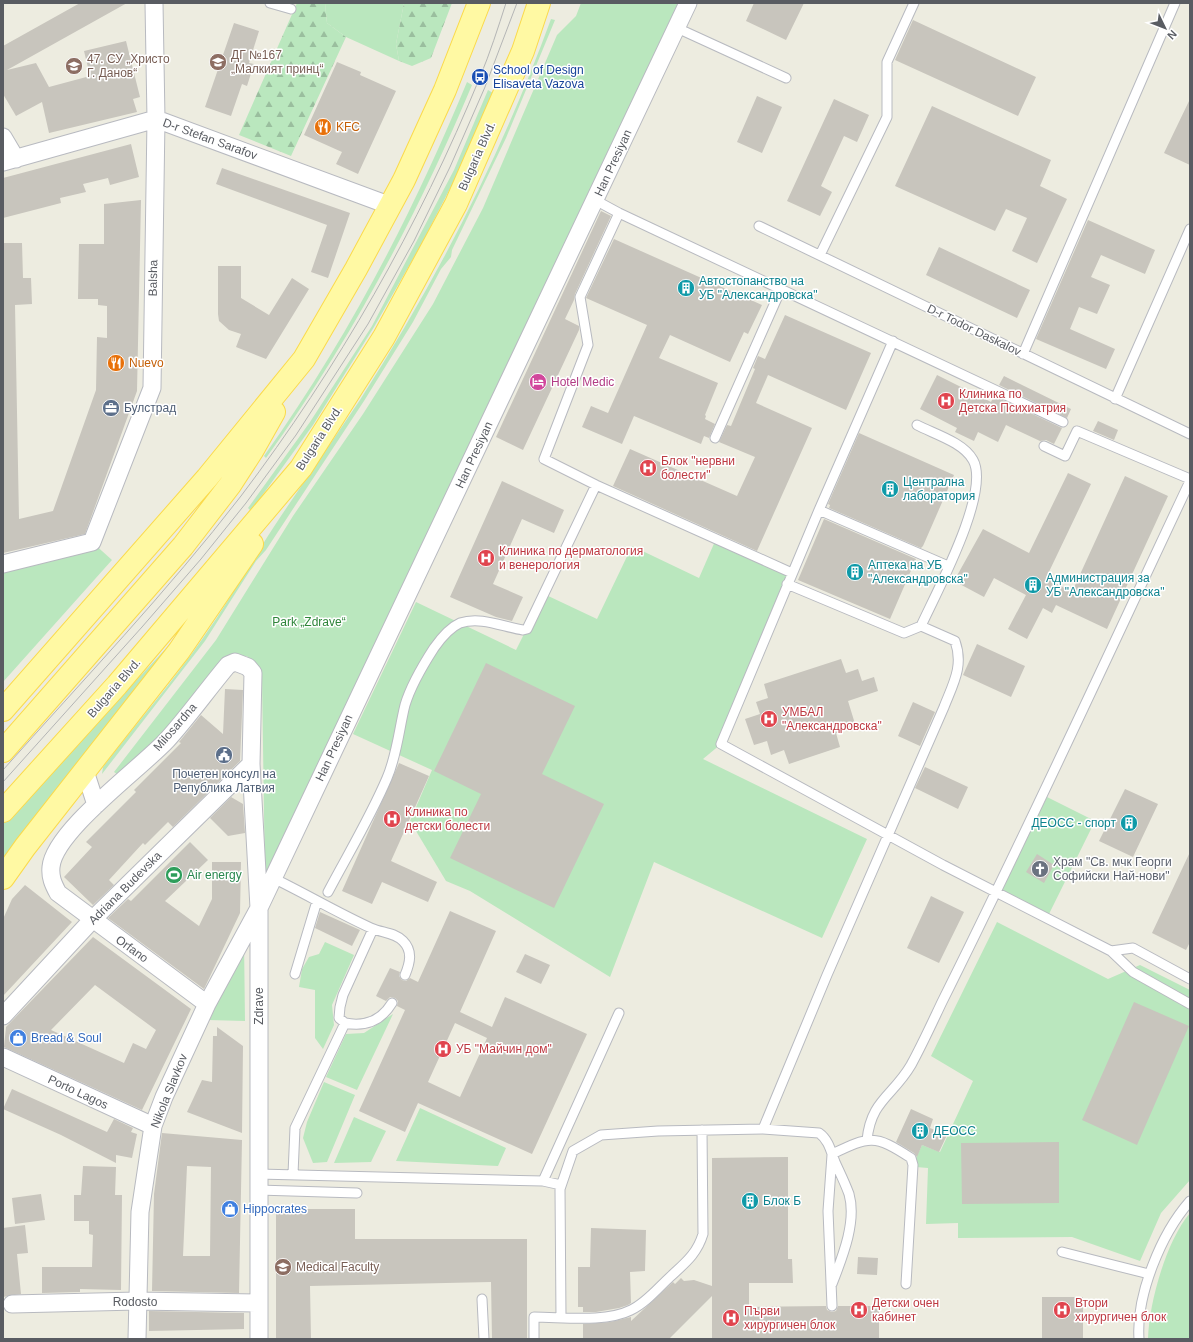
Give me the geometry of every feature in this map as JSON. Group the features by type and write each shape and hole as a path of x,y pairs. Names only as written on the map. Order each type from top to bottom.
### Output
{"main road":[{"path":"3,751 183,546 230,485 252,451 391,206 445,90 479,3"},
{"name":"Bulgaria Blvd.","path":"3,811 117,685 301,468 384,337 456,204 523,51 539,3"},
{"path":"3,710 207,478 304,359"},
{"path":"3,878 25,847 179,651 252,545 301,468"}],"street":[{"name":"Balsha","path":"3,564 92,542 152,388 156,119 154,3"},
{"name":"Han Presiyan","path":"258,908 688,3"},
{"name":"D-r Stefan Sarafov","path":"9,160 156,119 391,206"},
{"path":"3,138 9,160"},
{"name":"Milosardna","path":"58,893 51,880 51,866 56,852 66,837 96,804 166,741 228,665 235,662 242,664 248,667 253,673"},
{"name":"Zdrave","path":"253,673 251,764 258,908 259,1339"},
{"name":"Adriana Budevska","path":"3,1016 92,920 251,764"},
{"path":"84,771 96,804"},
{"name":"Orfano","path":"58,893 92,920 207,1004"},
{"name":"Nikola Slavkov","path":"137,1339 140,1212 153,1126 164,1097 207,1004 258,908"},
{"name":"Porto Lagos","path":"3,1057 153,1126"},
{"name":"Rodosto","path":"12,1304 137,1301 258,1303"}],"lane":[{"path":"270,3 291,9"},
{"path":"820,255 887,117 887,62 914,3"},
{"path":"1023,354 1176,3"},
{"path":"677,28 786,78"},
{"path":"595,200 619,214 893,341 1063,422"},
{"path":"619,214 580,297 588,345 544,459 596,485 792,573"},
{"name":"D-r Todor Daskalov","path":"759,226 1114,399 1190,434"},
{"path":"1114,399 1190,229"},
{"path":"715,438 781,289"},
{"path":"893,341 787,584 721,744 889,836 1111,951 1133,972 1190,1004"},
{"path":"787,584 904,634 921,626 967,526 976,483 977,470 973,460 965,451 917,425"},
{"path":"867,1140 869,1124 877,1106 910,1066 997,893 1190,480 1077,431 1064,456 1044,446"},
{"path":"328,892 375,806 388,777 394,758 406,704 426,661 445,635 461,623 486,622 503,624 523,630 527,629 596,485"},
{"path":"819,510 948,566"},
{"path":"764,1129 827,975 889,836 944,707 960,664 960,653 956,641 921,626"},
{"path":"273,878 373,930 397,937 406,946 410,959 406,975"},
{"path":"295,974 317,901"},
{"path":"373,930 343,995 339,1018 345,1023 359,1025 373,1022 388,1010 392,1003"},
{"path":"1111,951 1133,948 1190,979"},
{"path":"543,1180 619,1013"},
{"path":"293,1174 295,1128 345,1023"},
{"path":"561,1317 560,1185 573,1151 601,1135 702,1130 764,1129 819,1133 826,1141 849,1194 851,1210 849,1226 832,1284"},
{"path":"534,1339 534,1317 604,1317 618,1315 632,1310 644,1301 699,1248 703,1234 702,1130"},
{"path":"832,1154 862,1140 867,1140 894,1146 911,1158 913,1165 906,1284"},
{"path":"832,1154 828,1212 832,1306"},
{"path":"258,1182 293,1174 543,1180 560,1185"},
{"path":"258,1182 358,1193"},
{"path":"1140,1339 1140,1316 1149,1274 1167,1233 1190,1201"},
{"path":"1062,1252 1149,1274"},
{"path":"482,1299 484,1339"}],"green space":[{"path":"297,3 325,3 327,23 346,37 291,156 239,135"},
{"path":"325,3 404,3 396,44 399,61 346,37 327,23"},
{"path":"404,3 452,3 431,58 412,66 399,61 396,44"},
{"name":"Park „Zdrave“","path":"581,3 679,3 265,880 262,678 247,656 227,657 178,719 120,776 114,772 216,640 293,516 363,414 433,304 483,208 557,35 576,16"},
{"path":"551,19 555,20 506,138 452,250 451,257 441,269 413,322 364,401 266,550 256,561 205,641 102,774 103,767 179,671 213,623 271,531 360,400 388,355 466,215 511,118"},
{"path":"467,82 472,85 451,134 405,230 380,277 354,324 326,369 266,458 264,456 323,367 376,275 424,179"},
{"path":"488,90 493,93 458,173 421,245 374,327 313,425 251,511 248,508 310,422 372,326 454,170"},
{"path":"716,539 792,573 721,744 703,759 867,839 822,938 654,862 610,977 470,891 446,881 410,821 432,770 353,734 416,602 516,650 544,594 597,619 632,546 699,578"},
{"path":"92,542 112,560 3,682 3,564"},
{"path":"171,643 3,866 3,824"},
{"path":"1047,797 1095,821 1049,914 1001,891"},
{"path":"997,922 1108,979 1140,965 1190,990 1190,1180 1161,1213 1140,1261 1072,1237 958,1238 958,1223 926,1224 928,1168 916,1167 916,1158 922,1145 940,1152 973,1081 931,1056"},
{"path":"244,940 245,1021 208,1020"},
{"path":"325,942 354,955 332,1005 334,1025 323,1049 315,1038 315,990 299,987 302,969 309,957 319,954"},
{"path":"393,1014 357,1090 326,1077 346,1034 364,1033"},
{"path":"324,1082 355,1095 327,1162 313,1163 303,1138 307,1122"},
{"path":"420,1108 506,1148 498,1166 396,1161"},
{"path":"354,1117 386,1131 371,1162 334,1163"},
{"path":"1190,1213 1190,1339 1148,1339 1155,1291 1160,1273 1173,1239"}],"building":[{"path":"80,3 127,3 7,70 36,63 49,87 90,76 84,51 126,41 140,97 133,99 137,112 49,133 42,102 16,116 3,94 3,46"},
{"path":"754,3 804,3 786,40 746,21"},
{"path":"913,20 1036,77 1018,116 895,60"},
{"path":"234,23 259,31 249,63 254,64 247,86 242,84 231,116 205,107"},
{"path":"337,62 361,72 360,75 396,91 358,174 336,164 342,152 304,135"},
{"path":"757,96 782,107 762,153 737,142"},
{"path":"834,99 869,115 857,142 844,136 821,186 832,192 820,216 787,201"},
{"path":"1190,99 1190,165 1164,153"},
{"path":"932,106 1051,160 1040,186 1067,199 1037,263 1012,251 1027,218 1006,209 995,231 895,186"},
{"path":"131,144 139,177 110,185 108,178 83,184 86,192 60,198 61,203 3,218 3,178"},
{"path":"222,168 350,213 328,278 311,272 327,225 216,184"},
{"path":"141,200 137,391 85,534 3,553 3,243 22,243 23,278 31,278 32,304 15,305 19,519 53,511 96,390 97,337 107,338 107,306 98,305 98,299 78,299 79,244 104,244 104,204"},
{"name":"Hotel Medic","path":"601,211 611,216 565,319 579,326 579,330 523,450 496,437"},
{"path":"1088,220 1155,250 1145,274 1101,255 1091,277 1110,285 1097,314 1079,307 1070,329 1115,349 1106,369 1036,339"},
{"path":"614,239 762,305 748,334 744,332 730,362 670,335 659,358 718,383 705,415 705,419 715,424 709,438 704,436 701,444 634,416 622,444 582,427 591,406 608,413 647,325 586,298"},
{"path":"939,247 1030,290 1017,318 926,275"},
{"path":"218,266 241,266 241,298 269,315 292,278 309,289 266,359 236,347 241,334 229,330 219,321"},
{"path":"785,315 871,353 846,410 768,375 756,403 812,428 757,551 613,486 630,449 737,496 755,457 719,442 727,425 731,426 755,369 753,368 758,356 765,359"},
{"path":"937,375 991,402 994,396 1062,428 1054,444 1046,440 1040,441 1006,425 998,442 978,432 974,441 955,432 957,428 920,409"},
{"path":"1004,376 1071,409 1067,418 999,385"},
{"path":"1098,421 1118,430 1114,440 1093,431"},
{"name":"Централна лаборатория","path":"859,433 954,475 921,548 829,508 830,505 828,504"},
{"path":"1068,473 1091,484 1046,578 1072,592 1125,476 1168,496 1107,629 1056,605 1052,613 1043,608 1027,639 1008,629 1026,595 994,578 984,597 954,581 983,529 1029,553"},
{"name":"Клиника по дерматология и венерология","path":"502,481 564,510 554,533 522,519 493,584 523,597 512,621 496,617 450,597"},
{"name":"Аптека на УБ \"Александровска\"","path":"824,519 916,559 890,619 798,580"},
{"path":"977,644 1025,666 1011,697 963,675"},
{"path":"841,659 846,673 858,669 862,681 874,677 878,691 848,701 856,727 836,733 840,747 789,764 784,750 771,755 767,741 754,745 745,719 760,714 756,702 768,698 764,684"},
{"path":"486,663 575,706 542,774 604,804 554,908 450,858 481,794 434,771"},
{"path":"225,689 243,690 240,761 173,827 168,822 145,845 143,843 109,880 114,885 93,905 64,877 92,847 86,842 136,792 134,790 181,743 179,742 201,715 223,734"},
{"path":"913,702 935,712 920,746 898,736"},
{"name":"Клиника по детски болести","path":"399,763 429,776 391,861 437,882 428,902 382,882 372,904 342,891"},
{"path":"925,767 968,787 958,809 915,788"},
{"name":"ДЕОСС - спорт","path":"1125,789 1158,804 1133,857 1099,841"},
{"path":"231,797 243,804 245,833 228,836 210,818"},
{"path":"190,842 208,860 165,901 199,926 212,899 212,862 241,862 240,913 204,989 108,918 128,899 131,901"},
{"path":"1190,852 1190,942 1186,950 1152,933"},
{"name":"Храм \"Св. мчк Георги Софийски Най-нови\"","path":"1037,854 1054,865 1044,883 1026,872"},
{"path":"25,885 72,922 3,996 3,919 12,899"},
{"path":"931,896 964,912 939,963 907,948"},
{"path":"450,911 496,931 460,1012 492,1027 505,997 587,1034 532,1154 418,1103 405,1132 359,1111 405,1010 397,1006 398,1001 395,998 390,997 386,1001 376,996 390,968 400,972 399,976 402,980 406,981 410,978 418,982","holes":["455,1023 487,1038 460,1097 428,1082"]},
{"path":"320,912 360,930 352,946 315,928"},
{"path":"93,937 191,1009 142,1110 4,1047 6,1027","holes":["95,985 156,1030 146,1049 133,1043 124,1063 51,1030"]},
{"path":"525,954 550,965 541,984 516,972"},
{"path":"1134,1002 1189,1026 1137,1145 1082,1120"},
{"path":"217,1027 243,1046 242,1133 187,1112 202,1080 212,1082 213,1036 217,1036"},
{"path":"12,1089 107,1132 114,1119 133,1128 131,1132 137,1134 132,1158 116,1155 116,1163 61,1135 3,1109"},
{"name":"ДЕОСС","path":"911,1109 933,1119 930,1128 947,1135 939,1152 922,1145 917,1157 914,1153 896,1142"},
{"path":"162,1133 242,1140 239,1293 152,1291 154,1194","holes":["187,1166 211,1167 210,1256 183,1256"]},
{"path":"1059,1142 1059,1203 962,1204 961,1143"},
{"path":"788,1157 788,1259 792,1259 793,1283 749,1283 749,1307 826,1306 827,1310 832,1312 836,1311 838,1306 879,1306 879,1339 712,1339 712,1296 669,1339 583,1339 583,1324 610,1322 631,1317 631,1321 673,1282 675,1284 681,1278 684,1281 694,1280 712,1286 712,1158"},
{"path":"83,1166 116,1167 115,1195 122,1195 121,1290 80,1289 80,1292 42,1293 42,1267 92,1267 93,1235 89,1234 89,1221 74,1221 74,1195 81,1195"},
{"path":"41,1194 45,1220 15,1224 12,1198"},
{"path":"276,1209 355,1209 355,1239 527,1239 527,1339 492,1339 491,1282 310,1286 311,1339 276,1339"},
{"path":"25,1225 28,1253 17,1254 21,1294 3,1297 3,1228"},
{"path":"591,1228 646,1230 645,1271 630,1272 631,1303 628,1305 596,1312 583,1312 583,1307 578,1307 578,1267 590,1267"},
{"path":"858,1257 878,1258 877,1275 857,1274"},
{"name":"Втори хирургичен блок","path":"1042,1297 1083,1297 1083,1339 1042,1339"},
{"path":"149,1311 244,1313 244,1329 149,1331"}],"tram line":[{"path":"3,770 124,635 213,532 277,447 311,397 374,294 431,187 480,77 491,50 506,3"},
{"path":"3,782 201,559 246,503 296,435 368,324 414,241 450,167 485,87 517,3"}],"place":[{"name":"ДГ №167 „Малкият принц“","path":"218,62"},
{"name":"47. СУ „Христо Г. Данов“","path":"74,66"},
{"name":"School of Design Elisaveta Vazova","path":"480,77"},
{"name":"KFC","path":"323,127"},
{"name":"Автостопанство на УБ \"Александровска\"","path":"686,288"},
{"name":"Nuevo","path":"116,363"},
{"name":"Hotel Medic","path":"538,382"},
{"name":"Клиника по Детска Психиатрия","path":"946,401"},
{"name":"Булстрад","path":"111,408"},
{"name":"Блок \"нервни болести\"","path":"648,468"},
{"name":"Централна лаборатория","path":"890,489"},
{"name":"Клиника по дерматология и венерология","path":"486,558"},
{"name":"Аптека на УБ \"Александровска\"","path":"855,572"},
{"name":"Администрация за УБ \"Александровска\"","path":"1033,585"},
{"name":"УМБАЛ \"Александровска\"","path":"769,719"},
{"name":"Почетен консул на Република Латвия","path":"224,755"},
{"name":"Клиника по детски болести","path":"392,819"},
{"name":"ДЕОСС - спорт","path":"1129,823"},
{"name":"Храм \"Св. мчк Георги Софийски Най-нови\"","path":"1040,869"},
{"name":"Air energy","path":"174,875"},
{"name":"Bread & Soul","path":"18,1038"},
{"name":"УБ \"Майчин дом\"","path":"443,1049"},
{"name":"ДЕОСС","path":"920,1131"},
{"name":"Блок Б","path":"750,1201"},
{"name":"Hippocrates","path":"230,1209"},
{"name":"Medical Faculty","path":"283,1267"},
{"name":"Детски очен кабинет","path":"859,1310"},
{"name":"Втори хирургичен блок","path":"1062,1310"},
{"name":"Първи хирургичен блок","path":"731,1318"}]}
